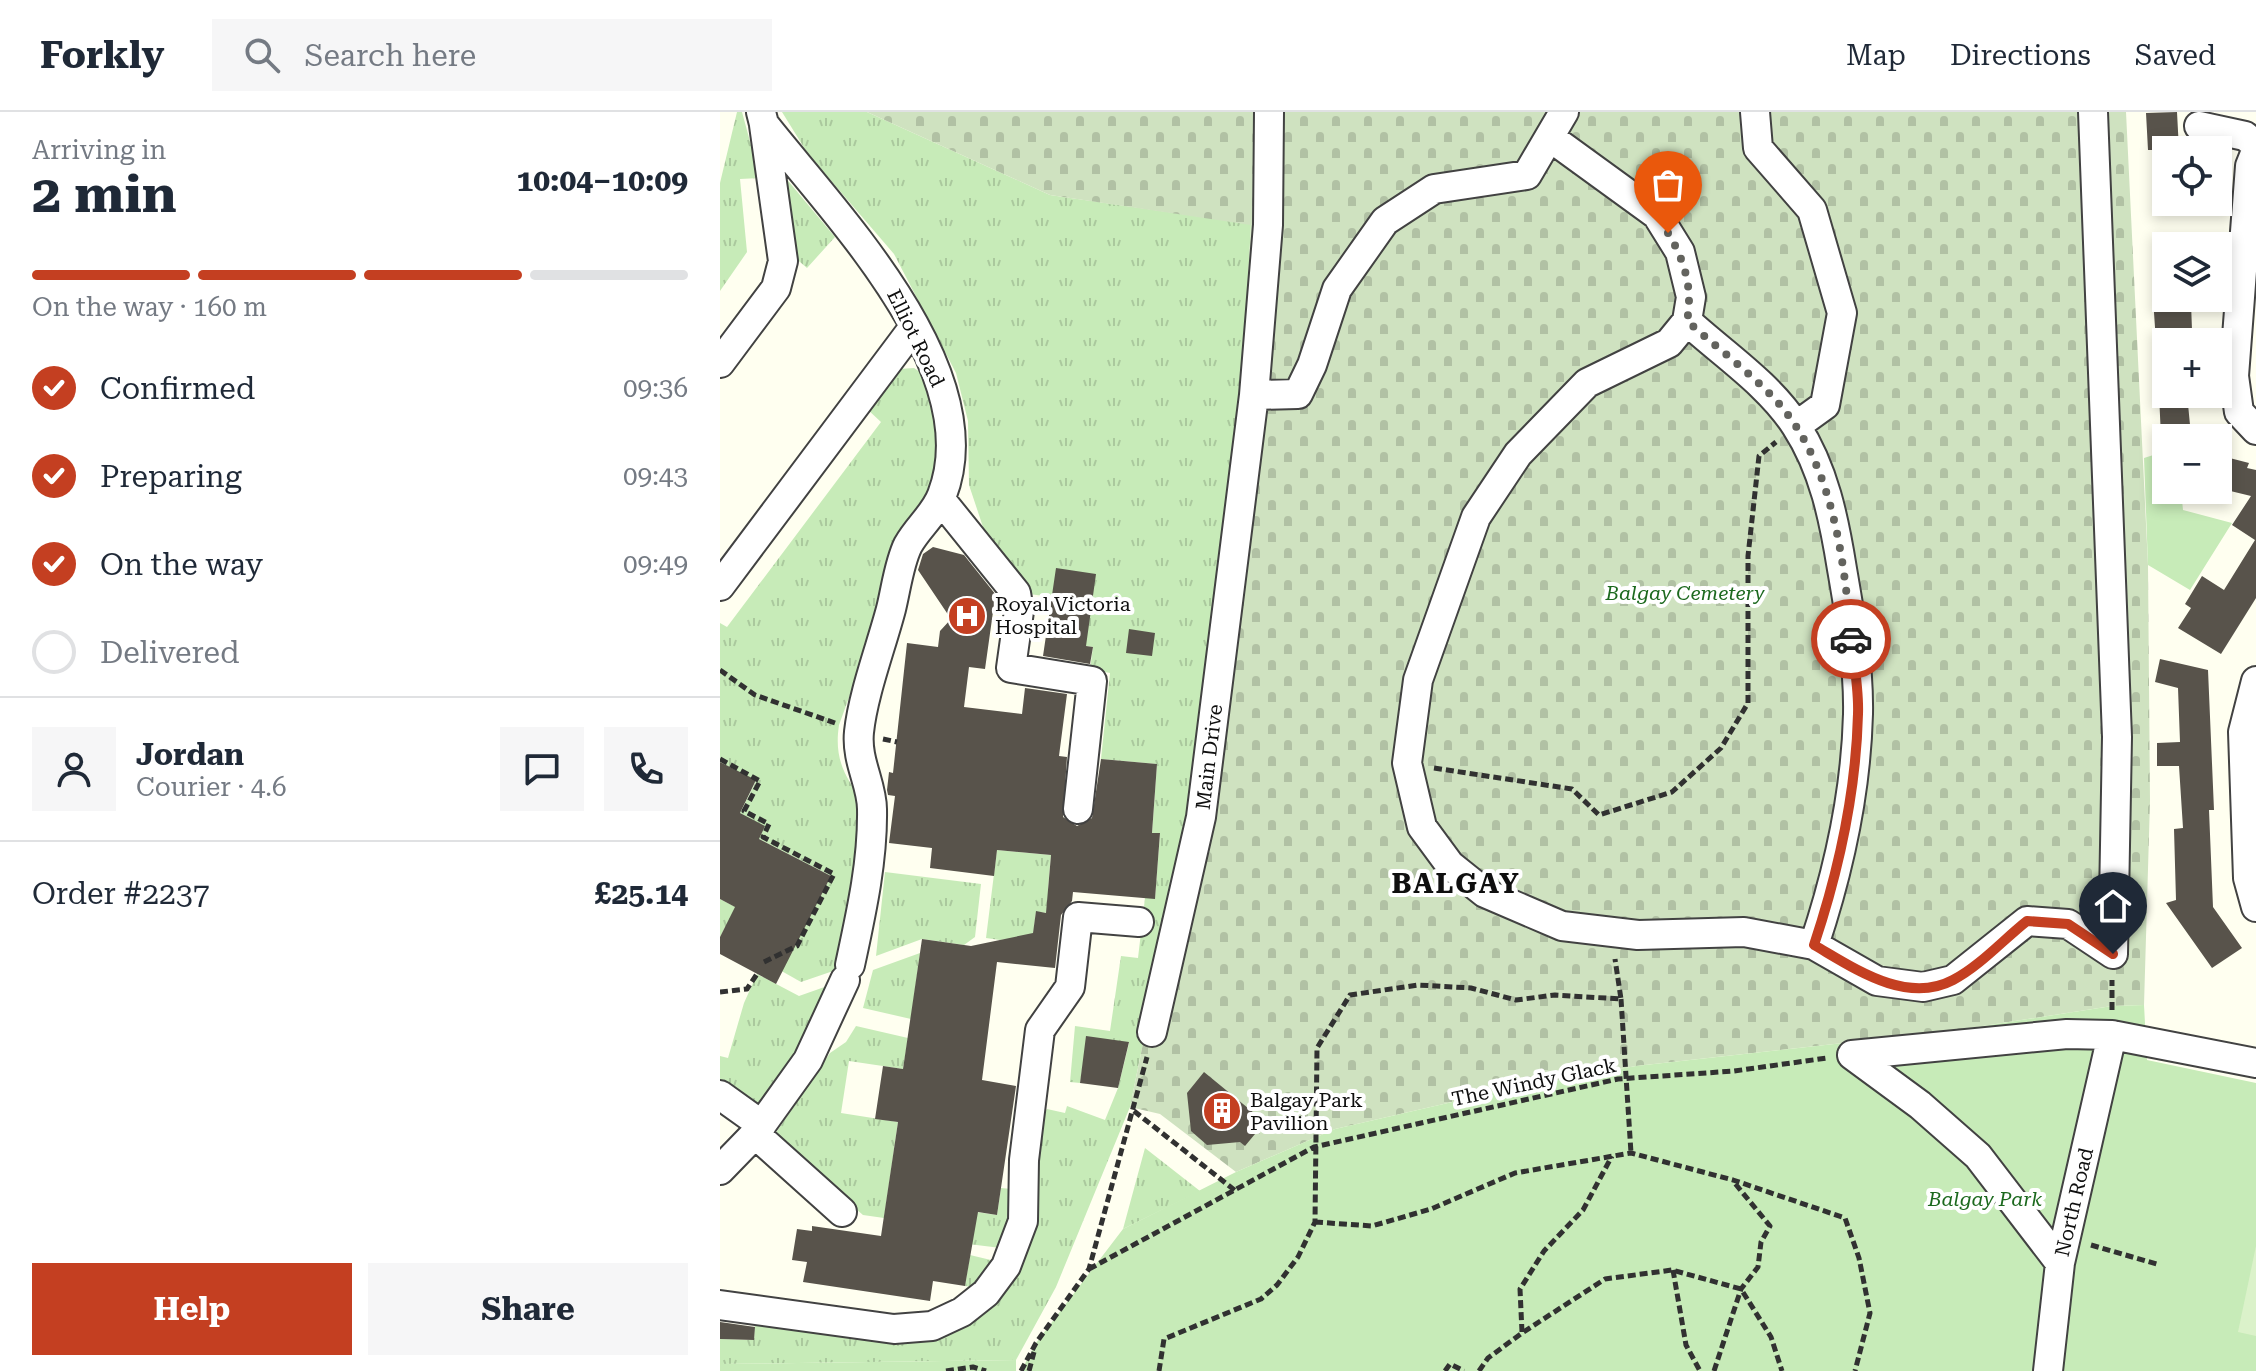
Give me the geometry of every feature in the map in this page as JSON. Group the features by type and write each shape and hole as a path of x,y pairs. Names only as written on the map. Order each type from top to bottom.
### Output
{"street":[{"path":"1254,395 1298,394 1312,365 1337,289 1385,221 1434,189 1527,175 1564,112"},
{"path":"1755,112 1758,148 1812,210 1842,313 1825,405 1796,426"},
{"path":"2093,112 2117,737 2113,954"},
{"name":"Main Drive","path":"1152,1032 1201,817 1254,395 1268,225 1265,113"},
{"path":"720,363 776,288 783,261 762,118"},
{"name":"Elliot Road","path":"720,1170 759,1129 808,1060 848,972 864,902 872,806 860,767 860,732 908,546 941,500 950,475 953,439 942,388 899,298 859,237 762,118"},
{"path":"2199,126 2245,136 2256,145"},
{"path":"1551,138 1657,215 1680,252 1691,297 1687,321 1669,343 1587,383 1518,454 1476,517 1418,680 1407,763 1422,827 1450,865 1485,893 1562,926 1638,935 1744,932 1814,945 1877,981 1923,987 1953,980 2027,921 2068,924 2113,954"},
{"path":"2256,151 2250,166 2234,376 2239,412 2256,430"},
{"path":"1687,321 1771,395 1796,426 1816,465 1833,515 1849,609 1858,711 1854,769 1837,877 1814,945"},
{"path":"720,586 914,327"},
{"path":"941,500 1016,593 1019,611 1011,668 1092,681 1078,809"},
{"path":"2256,681 2243,732 2250,778 2248,878 2256,907"},
{"path":"720,1305 894,1329 932,1326 962,1312 986,1293 1006,1266 1023,1221 1024,1160 1040,1030 1070,987 1078,917 1139,922"},
{"path":"1852,1055 2067,1034 2112,1035 2256,1063"},
{"name":"North Road","path":"2048,1371 2060,1263 2112,1035"},
{"path":"1852,1055 1920,1105 1978,1156 2060,1263"},
{"path":"720,1095 759,1129 842,1212"}],"path":[{"path":"1407,763 1572,789 1599,815 1672,792 1721,748 1748,703 1748,556 1759,456 1796,426"},
{"path":"720,670 755,695 897,742"},
{"path":"720,759 760,781 744,811 769,824 763,837 834,874 797,946 764,962"},
{"path":"1611,932 1621,999 1631,1153"},
{"path":"2112,1035 2113,954"},
{"path":"720,992 747,989 757,974"},
{"path":"1159,1371 1164,1339 1261,1299 1277,1285 1298,1257 1315,1222 1317,1048 1350,995 1418,985 1471,988 1516,1000 1555,995 1621,999"},
{"path":"1021,1371 1036,1343 1089,1269 1134,1111 1152,1032"},
{"name":"The Windy Glack","path":"1089,1269 1237,1192 1314,1147 1618,1079 1734,1071 1852,1055"},
{"path":"1134,1111 1237,1192"},
{"path":"1315,1222 1372,1226 1431,1209 1515,1173 1631,1153 1733,1180 1845,1218 1859,1258 1870,1313 1855,1371"},
{"path":"1522,1333 1520,1289 1544,1251 1583,1210 1613,1155"},
{"path":"1714,1371 1741,1289 1758,1267 1761,1242 1770,1226 1733,1180"},
{"path":"2086,1243 2160,1265"},
{"path":"1673,1270 1686,1345 1700,1371"},
{"path":"1479,1371 1488,1358 1522,1333 1605,1279 1673,1270 1741,1289 1771,1337 1782,1371"},
{"path":"1029,1371 1036,1343"},
{"path":"1445,1371 1450,1364 1464,1371"},
{"path":"946,1371 973,1367 986,1371"}],"green space":[{"path":"737,112 742,112 760,178 740,179 747,252 720,291 720,183"},
{"path":"782,112 867,112 1050,195 1251,224 1242,394 1185,838 1130,1107 1056,1287 1016,1360 720,1364 720,1339 754,1340 755,1318 882,1341 1012,1277 1039,1121 1047,1109 1065,1113 1067,1106 1105,1120 1118,1088 1129,1043 1087,1037 1080,1083 1070,1082 1075,1026 1110,1031 1121,956 1138,958 1145,898 1155,898 1160,834 1152,833 1157,764 1101,759 1110,673 1090,669 1093,647 1086,646 1052,597 1029,594 985,533 969,485 968,421 956,373 894,254 808,154"},
{"name":"Balgay Cemetery","path":"867,112 2126,112 2148,565 2150,801 2144,1005 2112,1006 1951,1031 1636,1066 1513,1088 1335,1129 1236,1172 1160,1114 1130,1107 1185,838 1242,394 1251,225 1050,195"},
{"path":"784,176 835,237 807,268 793,256"},
{"path":"914,368 929,378 944,433 938,472 889,587 839,725 838,747 842,767 865,803 839,969 801,982 739,947 725,927 720,937 720,899 798,939 831,876 759,839 740,813 756,781 720,762 720,623 727,627 881,422 867,409 899,369"},
{"path":"2152,455 2152,504 2182,504 2183,510 2232,523 2190,590 2148,565 2144,458"},
{"path":"997,850 1051,855 1048,889 1060,914 1036,912 1033,936 1000,940 986,938"},
{"path":"885,872 981,884 975,937 964,945 922,939 876,956"},
{"path":"920,953 911,1019 863,1008 873,970"},
{"path":"757,974 799,996 833,984 785,1079 763,1107 753,1107 720,1085 720,1056 728,1058 744,1003"},
{"name":"Balgay Park","path":"2144,1005 2147,1060 2256,1083 2256,1371 1021,1371 1036,1343 1123,1229 1236,1172 1335,1129 1513,1088 1636,1066 1951,1031 2112,1006"},
{"path":"856,1026 908,1038 903,1069 849,1061 841,1113 898,1122 884,1218 863,1215 773,1137 830,1053 846,1042"},
{"path":"1145,1148 1200,1191 1123,1229"},
{"path":"1001,1188 1012,1189 1011,1223 1001,1248 960,1243 941,1207 997,1215"},
{"path":"2256,1246 2256,1336 2238,1332"},
{"path":"970,1255 995,1261 976,1288 965,1286"},
{"path":"1016,1360 1016,1371 720,1371 720,1364"}],"building":[{"path":"2177,112 2178,136 2152,136 2152,150 2148,150 2146,113"},
{"path":"2154,312 2191,312 2192,328 2155,328"},
{"path":"2160,408 2188,408 2190,424 2160,424"},
{"path":"2232,459 2249,463 2247,468 2256,470 2256,598 2221,654 2178,628 2191,608 2185,604 2202,576 2224,590 2255,540 2232,525 2251,496 2232,491"},
{"path":"933,547 964,555 1000,600 1001,606 993,612 985,669 969,667 964,707 1022,714 1025,688 1067,694 1059,756 1067,757 1063,817 1077,826 1092,818 1101,759 1157,764 1152,833 1160,833 1155,899 1073,892 1072,901 1061,915 1055,968 997,962 982,1080 1016,1086 997,1215 978,1212 965,1286 933,1281 930,1301 803,1282 807,1262 792,1260 797,1229 812,1231 812,1226 881,1236 898,1122 875,1119 883,1066 903,1069 922,939 971,946 1033,933 1036,911 1046,913 1051,855 997,850 994,876 930,868 932,848 889,843 895,796 888,795 887,790 889,772 893,773 907,643 938,647 940,631 951,619 918,570 923,554"},
{"path":"1056,568 1096,574 1086,646 1093,647 1090,664 1043,656"},
{"path":"1129,629 1155,633 1152,656 1126,653"},
{"path":"2160,659 2208,670 2214,810 2209,810 2213,907 2242,948 2212,968 2166,903 2176,900 2174,829 2183,828 2179,766 2157,766 2157,743 2180,742 2178,688 2155,682"},
{"path":"720,762 756,780 740,813 765,826 759,839 831,876 776,984 720,954 720,937 735,907 720,899"},
{"path":"1086,1036 1129,1042 1118,1088 1080,1083"},
{"name":"Balgay Park Pavilion","path":"1204,1072 1265,1122 1245,1146 1240,1142 1207,1145 1191,1131 1187,1093"},
{"path":"720,1322 755,1327 754,1340 720,1339"}],"way so far":[{"path":"1668,233 1680,252 1691,297 1687,321 1771,395 1796,426 1816,465 1833,515 1851,639"}],"place":[{"name":"Royal Victoria Hospital","path":"967,616"},
{"name":"Balgay Park Pavilion","path":"1222,1111"}],"district":[{"name":"BALGAY","path":"1456,883"}],"route":[{"path":"1851,639 1858,711 1854,769 1837,877 1814,945 1877,981 1923,987 1953,980 2027,921 2068,924 2113,954"}]}
